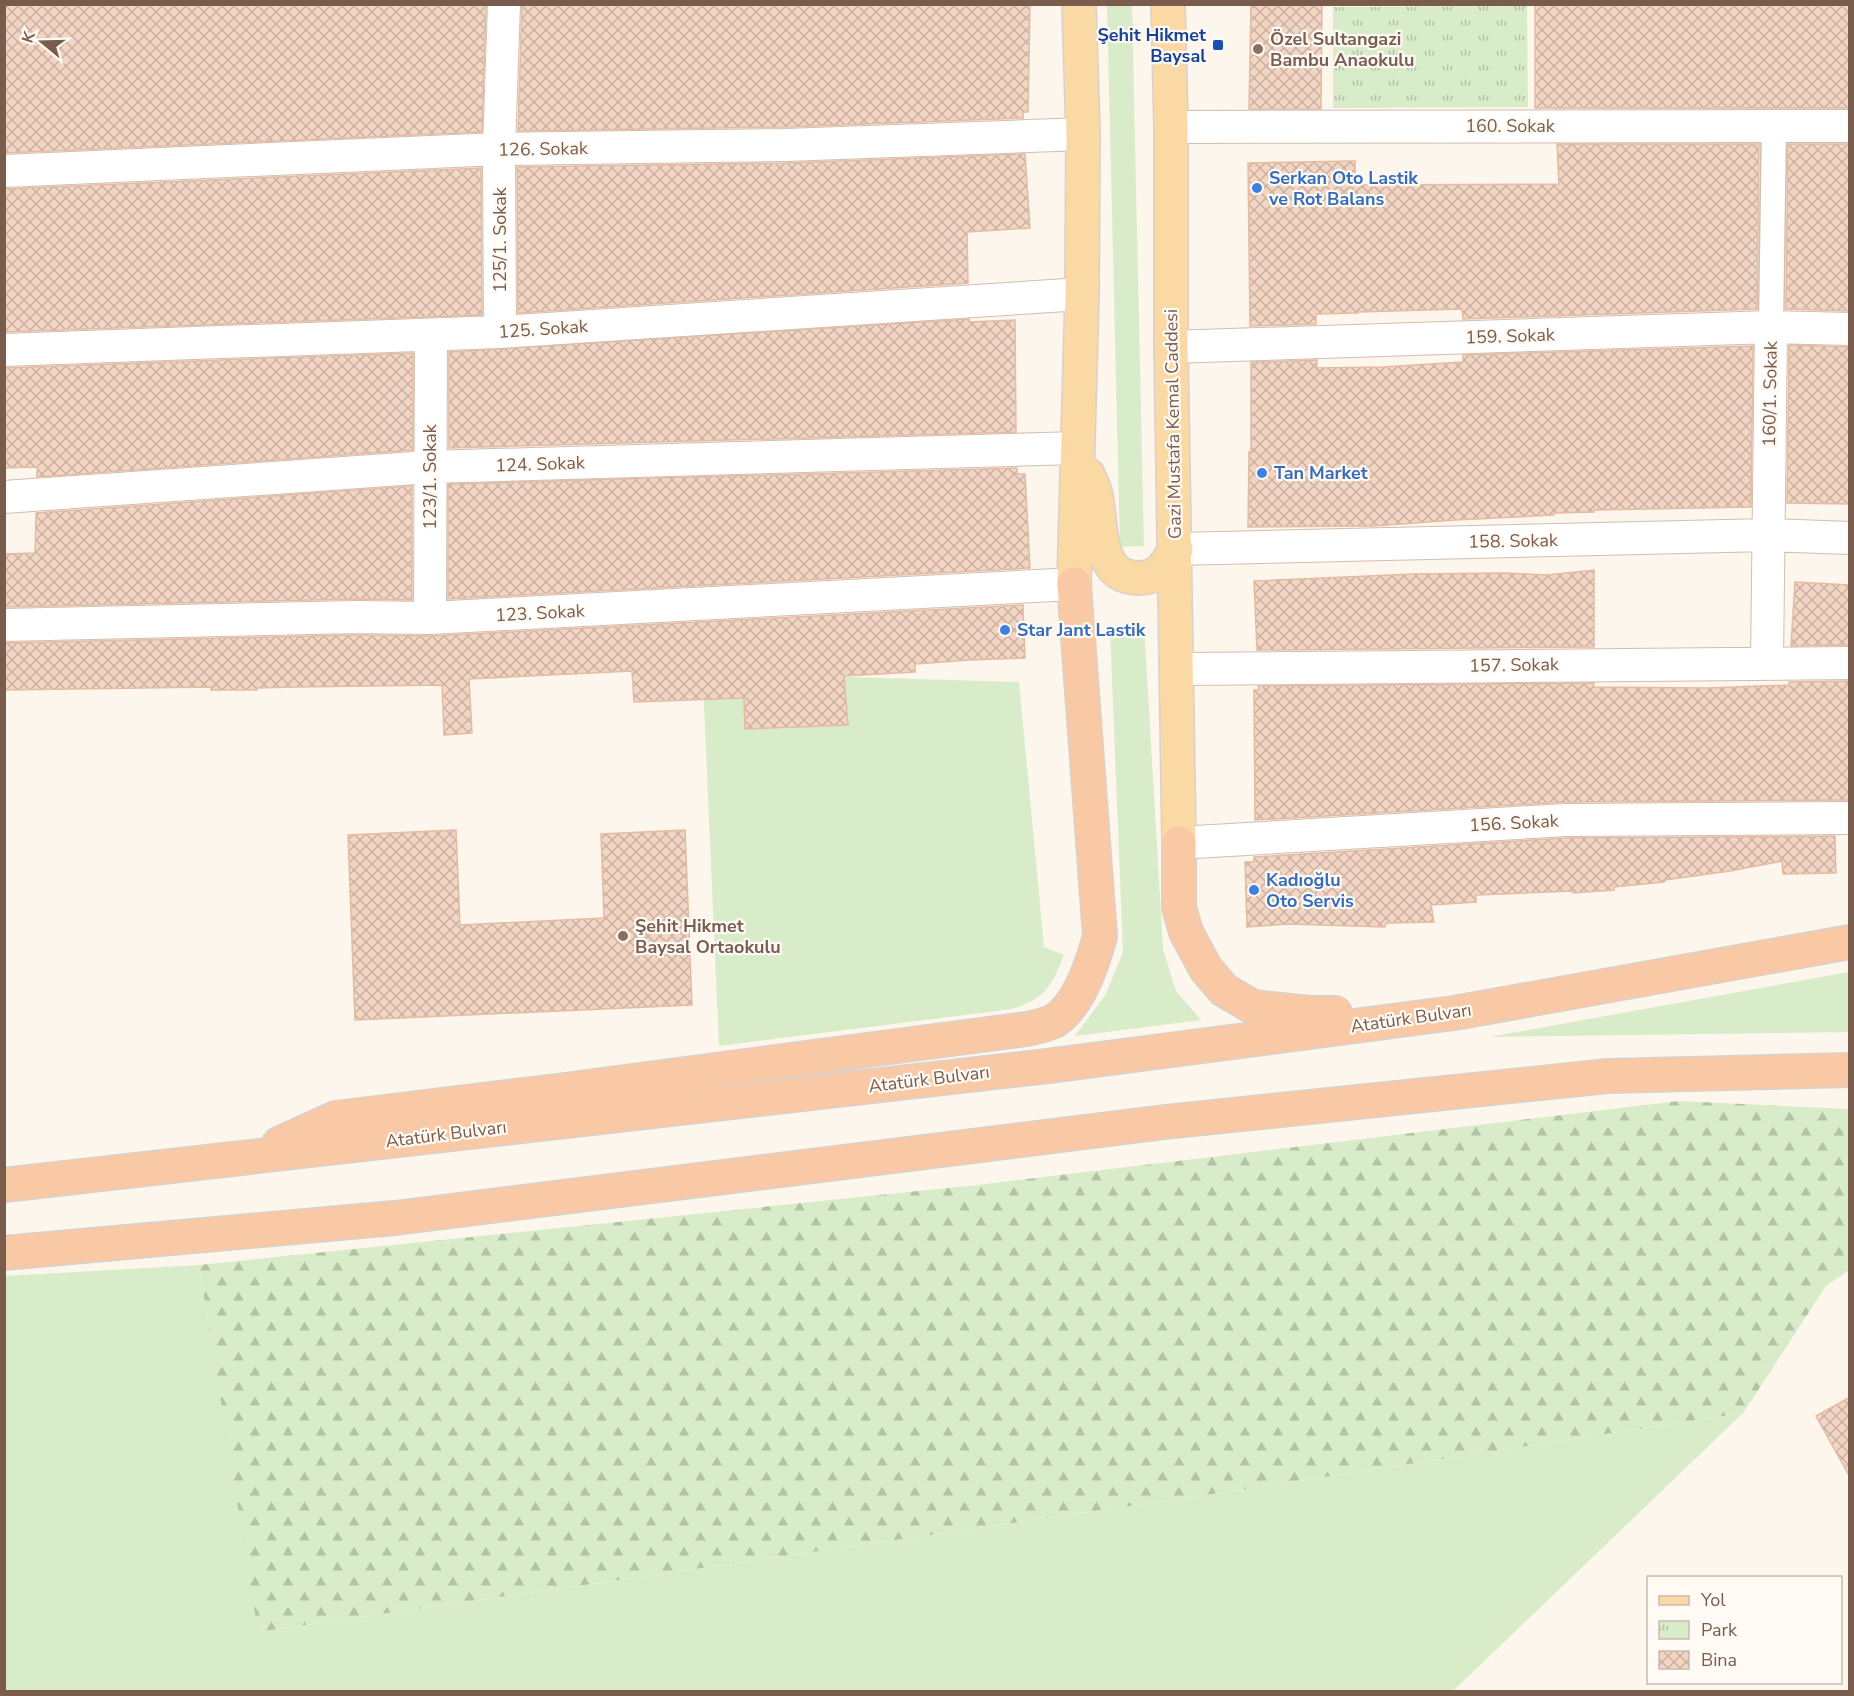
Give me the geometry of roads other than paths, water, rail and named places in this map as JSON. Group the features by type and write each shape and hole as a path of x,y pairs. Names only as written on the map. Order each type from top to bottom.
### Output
{"highway":[{"path":"250,1156 336,1118 1027,1029 1054,1020 1072,1002 1090,970 1100,936 1074,585"},
{"path":"1179,843 1179,907 1186,932 1206,969 1224,990 1253,1007 1310,1013 1454,1013"},
{"name":"Atatürk Bulvarı","path":"4,1185 1024,1068 1454,1013 1850,942"},
{"path":"4,1253 395,1218 1165,1122 1608,1076 1850,1070"}],"main road":[{"path":"1074,585 1082,294 1083,134 1079,4"},
{"name":"Gazi Mustafa Kemal Caddesi","path":"1168,4 1172,127 1171,347 1178,669 1179,843"},
{"path":"1077,448 1096,494 1102,547 1112,567 1129,578 1147,579 1162,571 1176,549"}],"street":[{"name":"125/1. Sokak","path":"500,332 499,149 504,4"},
{"name":"160/1. Sokak","path":"1767,663 1774,125"},
{"name":"160. Sokak","path":"1172,127 1850,126"},
{"name":"126. Sokak","path":"4,171 499,149 786,145 1083,134"},
{"name":"125. Sokak","path":"4,350 500,332 1082,294"},
{"name":"159. Sokak","path":"1171,347 1772,327 1850,329"},
{"name":"123/1. Sokak","path":"430,618 431,335"},
{"name":"124. Sokak","path":"4,496 429,467 1077,448"},
{"name":"158. Sokak","path":"1176,549 1768,535 1850,538"},
{"name":"123. Sokak","path":"4,625 356,617 430,618 1074,585"},
{"name":"157. Sokak","path":"1178,669 1850,663"},
{"name":"156. Sokak","path":"1179,843 1566,820 1850,818"}],"place":[{"name":"Şehit Hikmet Baysal","path":"1218,45"},
{"name":"Özel Sultangazi Bambu Anaokulu","path":"1258,49"},
{"name":"Serkan Oto Lastik ve Rot Balans","path":"1257,188"},
{"name":"Tan Market","path":"1262,473"},
{"name":"Star Jant Lastik","path":"1005,630"},
{"name":"Kadıoğlu Oto Servis","path":"1254,890"},
{"name":"Şehit Hikmet Baysal Ortaokulu","path":"623,936"}]}
